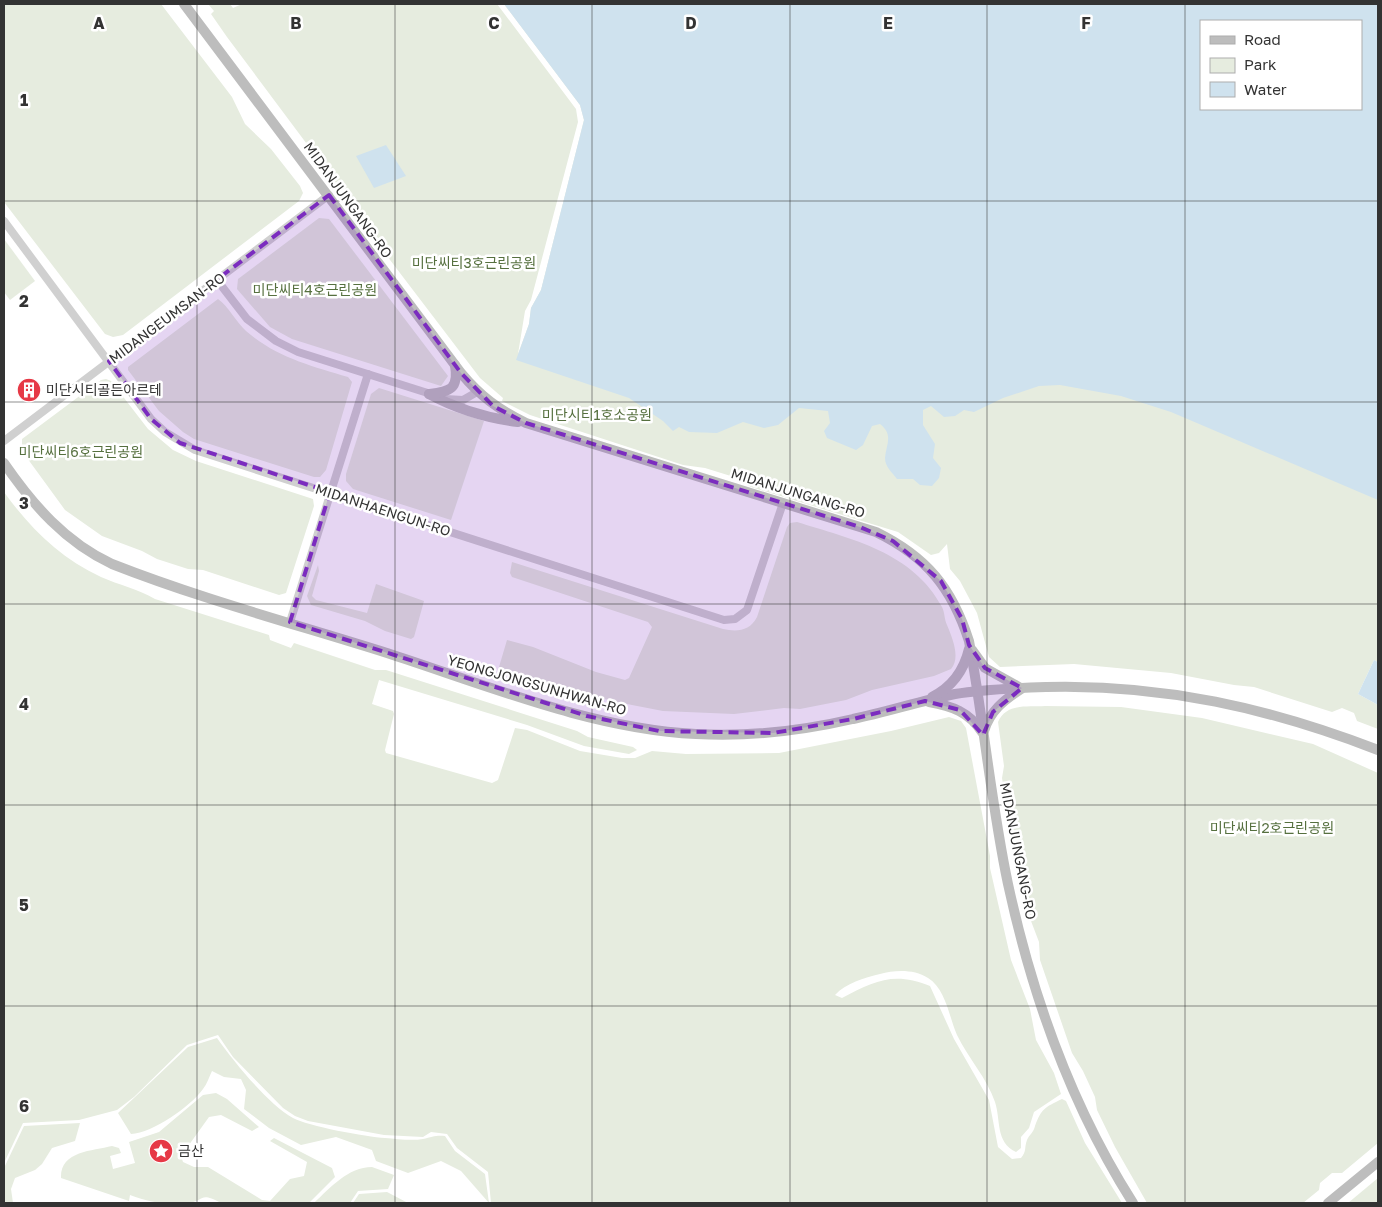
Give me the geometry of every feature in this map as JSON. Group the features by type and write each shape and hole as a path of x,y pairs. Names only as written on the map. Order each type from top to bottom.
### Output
{"street":[{"name":"MIDANJUNGANG-RO","path":"184,4 330,195 363,245 455,365 477,392 493,406 526,423 876,532 912,553 941,581 953,599 962,619 969,645 1008,884 1037,992 1075,1092 1099,1143 1133,1203"},
{"name":"MIDANGEUMSAN-RO","path":"4,440 330,195"},
{"name":"MIDANHAENGUN-RO","path":"4,221 151,419 180,442 212,455 724,620 735,619 747,610 783,503"},
{"path":"217,280 247,319 262,333 298,352 429,394 457,401 468,399 477,392"},
{"path":"429,394 446,392 453,387 456,382 455,365"},
{"path":"290,622 368,374"},
{"path":"429,394 454,406 496,420 526,423"},
{"name":"YEONGJONGSUNHWAN-RO","path":"4,463 54,526 96,556 130,571 587,716 659,731 731,735 773,733 853,719 925,701 977,691 1022,688 1101,687 1182,695 1270,713 1323,729 1378,750"},
{"path":"969,645 985,668 1022,688 1006,699 993,712 984,735"},
{"path":"925,701 938,694 955,679 962,670 969,645"},
{"path":"925,701 960,710 973,720 984,735"},
{"path":"1328,1203 1378,1162"}],"highlighted area":[{"path":"329,195 461,373 493,406 526,423 860,527 893,541 941,581 962,619 969,645 985,668 1022,688 993,712 983,735 960,710 925,701 853,719 773,733 659,731 587,716 290,622 330,492 180,443 151,419 109,361"}],"green space":[{"path":"4,4 161,4 232,97 245,124 271,149 300,186 303,193 299,201 123,335 113,337 105,334 4,202"},
{"path":"208,4 230,4 233,8 242,4 497,4 576,109 578,122 531,300 525,311 518,354 529,324 531,308 541,290 584,120 580,105 504,4 1378,4 1378,662 1374,660 1358,694 1378,705 1378,729 1357,721 1354,713 1342,708 1332,712 1254,687 1171,673 1074,664 1000,667 989,657 977,613 960,581 950,569 947,544 939,553 931,555 898,532 751,487 734,477 705,468 683,465 530,415 502,401 503,398 480,378 371,235 366,222 345,194 347,191 339,180 336,183 211,14 214,11"},
{"name":"미단씨티4호근린공원","path":"319,218 329,219 448,376 441,386 292,339 270,327 237,289 238,279"},
{"path":"4,239 35,281 10,300 4,292"},
{"path":"218,299 246,331 269,348 294,360 348,377 352,382 326,470 320,477 314,477 194,439 159,411 128,370 128,367"},
{"name":"미단씨티6호근린공원","path":"101,380 111,381 148,429 173,450 196,461 313,499 314,506 286,593 279,595 203,570 188,569 157,559 142,551 102,536 65,510 22,451 22,439"},
{"path":"379,388 484,421 451,520 353,489 346,481 346,474 371,394"},
{"path":"4,492 24,518 47,541 72,561 108,580 142,592 155,599 269,635 270,640 291,648 294,643 375,670 386,670 577,731 588,737 633,747 637,750 629,754 584,746 527,725 379,680 372,704 393,711 394,714 385,750 386,753 492,783 498,780 515,728 527,730 580,751 622,758 635,758 652,751 686,754 779,753 891,731 949,717 961,721 966,728 990,856 990,868 1011,960 1030,1009 1036,1040 1054,1073 1061,1094 1034,1112 1029,1128 1021,1137 1021,1148 1016,1152 1009,1148 1002,1137 992,1093 957,1035 943,996 934,983 917,973 892,972 856,981 844,987 835,995 842,998 874,983 895,979 906,979 930,986 954,1039 989,1100 998,1147 1012,1159 1021,1158 1025,1151 1027,1140 1042,1112 1062,1099 1066,1101 1085,1143 1122,1203 491,1203 488,1172 457,1148 447,1134 431,1132 423,1137 384,1135 308,1121 295,1116 283,1108 233,1057 218,1035 187,1045 134,1097 117,1110 79,1120 23,1123 4,1163"},
{"path":"797,522 879,550 898,560 915,573 930,588 943,609 955,653 954,664 951,669 934,676 872,690 846,700 800,709 784,708 734,714 663,711 632,705 595,697 499,667 507,640 533,647 596,672 625,680 629,678 652,627 648,622 512,577 510,573 512,562 723,629 738,630 747,628 757,617 787,527 790,523"},
{"path":"318,565 319,571 312,596 316,600 367,613 376,584 424,601 414,637 411,639 385,631 365,621 311,605 307,596"},
{"name":"미단씨티2호근린공원","path":"1025,706 1121,707 1202,718 1313,744 1378,773 1378,1143 1342,1173 1332,1173 1320,1183 1319,1190 1303,1203 1147,1203 1115,1147 1097,1110 1095,1097 1072,1053 1040,960 1039,942 1031,921 1017,853 1012,841 1002,778 1004,766 998,722 1006,712 1012,709"},
{"path":"217,1038 262,1093 283,1112 293,1118 338,1131 376,1137 414,1140 445,1136 455,1151 485,1174 489,1203 461,1171 441,1161 408,1173 376,1161 372,1150 336,1137 301,1145 269,1128 244,1109 246,1090 241,1079 224,1077 212,1071 203,1089 181,1110 150,1129 131,1134 118,1113 188,1047"},
{"path":"216,1093 227,1099 259,1127 252,1131 221,1115 209,1117 181,1156 183,1162 194,1167 208,1167 262,1200 270,1201 290,1179 304,1176 307,1162 270,1141 274,1138 332,1168 335,1177 309,1203 221,1203 205,1197 181,1204 166,1204 130,1195 129,1201 61,1178 62,1169 71,1157 95,1149 112,1146 119,1148 121,1153 110,1156 113,1169 135,1163 129,1142 159,1132 203,1095"},
{"path":"80,1123 75,1141 52,1148 42,1164 35,1170 15,1178 11,1189 13,1203 4,1203 4,1168 24,1126"},
{"path":"372,1167 394,1175 388,1189 358,1191 350,1203 314,1203 347,1174"},
{"path":"1378,1178 1378,1203 1348,1203"},
{"path":"387,1192 408,1203 353,1203 359,1194"}],"water":[{"path":"504,4 1378,4 1378,500 1171,412 1121,396 1060,385 1039,386 1003,398 974,412 964,410 955,416 944,417 931,406 923,410 923,425 935,444 933,458 941,468 939,478 932,486 920,485 913,479 897,479 886,464 888,436 880,424 872,426 863,445 856,450 827,438 824,431 830,423 828,411 799,408 778,425 764,428 743,422 717,433 689,432 679,427 673,431 663,421 629,398 516,360 529,324 531,308 541,290 584,120 580,105"},
{"path":"386,145 406,176 374,188 356,156"},
{"path":"1374,660 1378,662 1378,705 1358,694"}],"place":[{"name":"미단시티골든아르테","path":"29,390"},
{"name":"금산","path":"161,1151"}],"park label":[{"name":"미단씨티3호근린공원","path":"474,263"},
{"name":"미단시티1호소공원","path":"597,415"}]}
